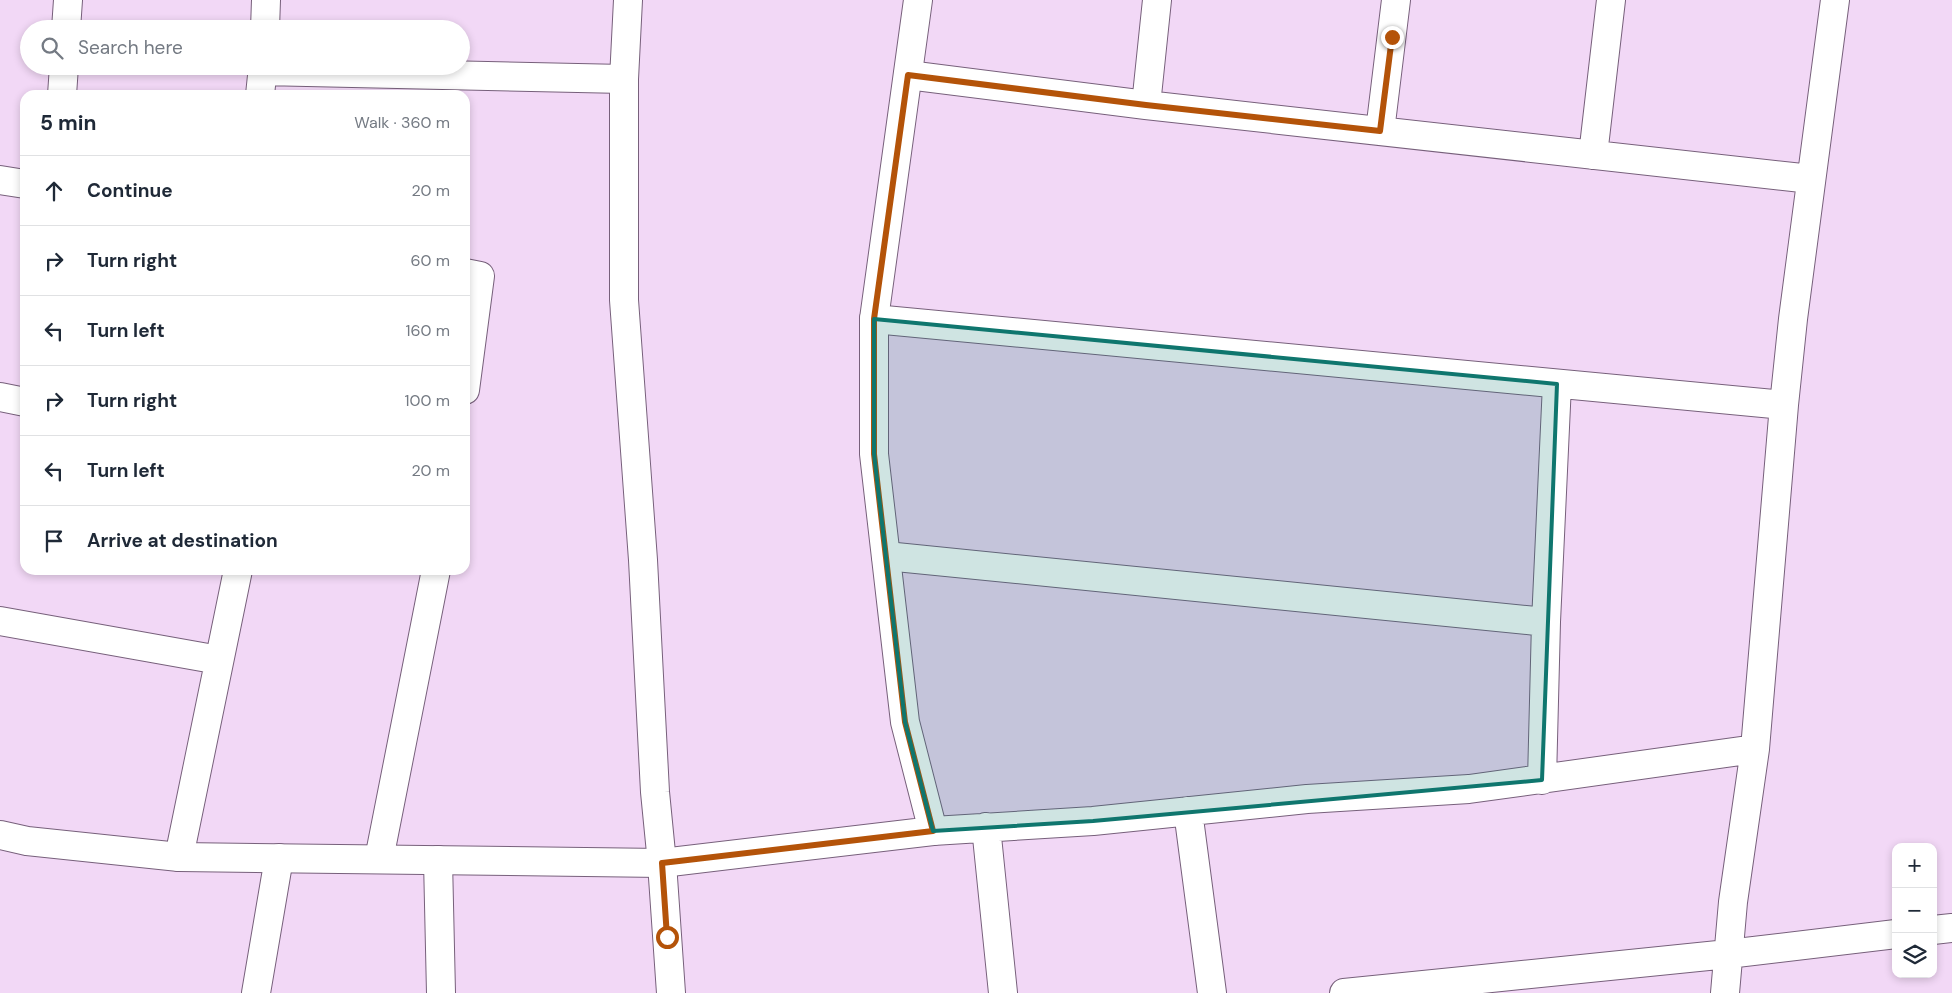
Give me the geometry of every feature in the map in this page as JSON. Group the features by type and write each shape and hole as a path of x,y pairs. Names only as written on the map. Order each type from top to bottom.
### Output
{"street":[{"path":"67,20 68,0"},
{"path":"265,20 266,0"},
{"path":"628,0 624,79 624,300 643,560 655,792 671,993"},
{"path":"918,0 874,319 874,454 905,722 933,831"},
{"path":"1146,105 1157,0"},
{"path":"1380,131 1396,0"},
{"path":"1593,155 1611,0"},
{"path":"1725,993 1733,902 1755,749 1793,319 1835,0"},
{"path":"62,90 63,75"},
{"path":"908,75 1146,105 1811,179"},
{"path":"262,78 624,79"},
{"path":"0,180 20,183"},
{"path":"470,274 480,276 470,352"},
{"path":"874,319 1784,405"},
{"path":"1542,780 1546,622 1557,384"},
{"path":"0,397 20,401"},
{"path":"886,556 1546,622"},
{"path":"179,857 237,575"},
{"path":"379,859 435,575"},
{"path":"0,621 219,660"},
{"path":"0,835 27,841 179,857 662,863 933,831 1093,821 1307,799 1469,789 1755,749"},
{"path":"1188,811 1212,993"},
{"path":"986,827 1003,993"},
{"path":"256,993 279,858"},
{"path":"438,860 441,993"},
{"path":"1937,930 1952,928"},
{"path":"1344,993 1728,954 1892,934"}],"highlighted area":[{"path":"874,319 1557,384 1542,780 1093,821 933,831 905,722 874,454"}],"route":[{"path":"667,937 662,863 933,831 905,722 874,454 874,319 908,75 1146,105 1380,131 1392,37"}]}
